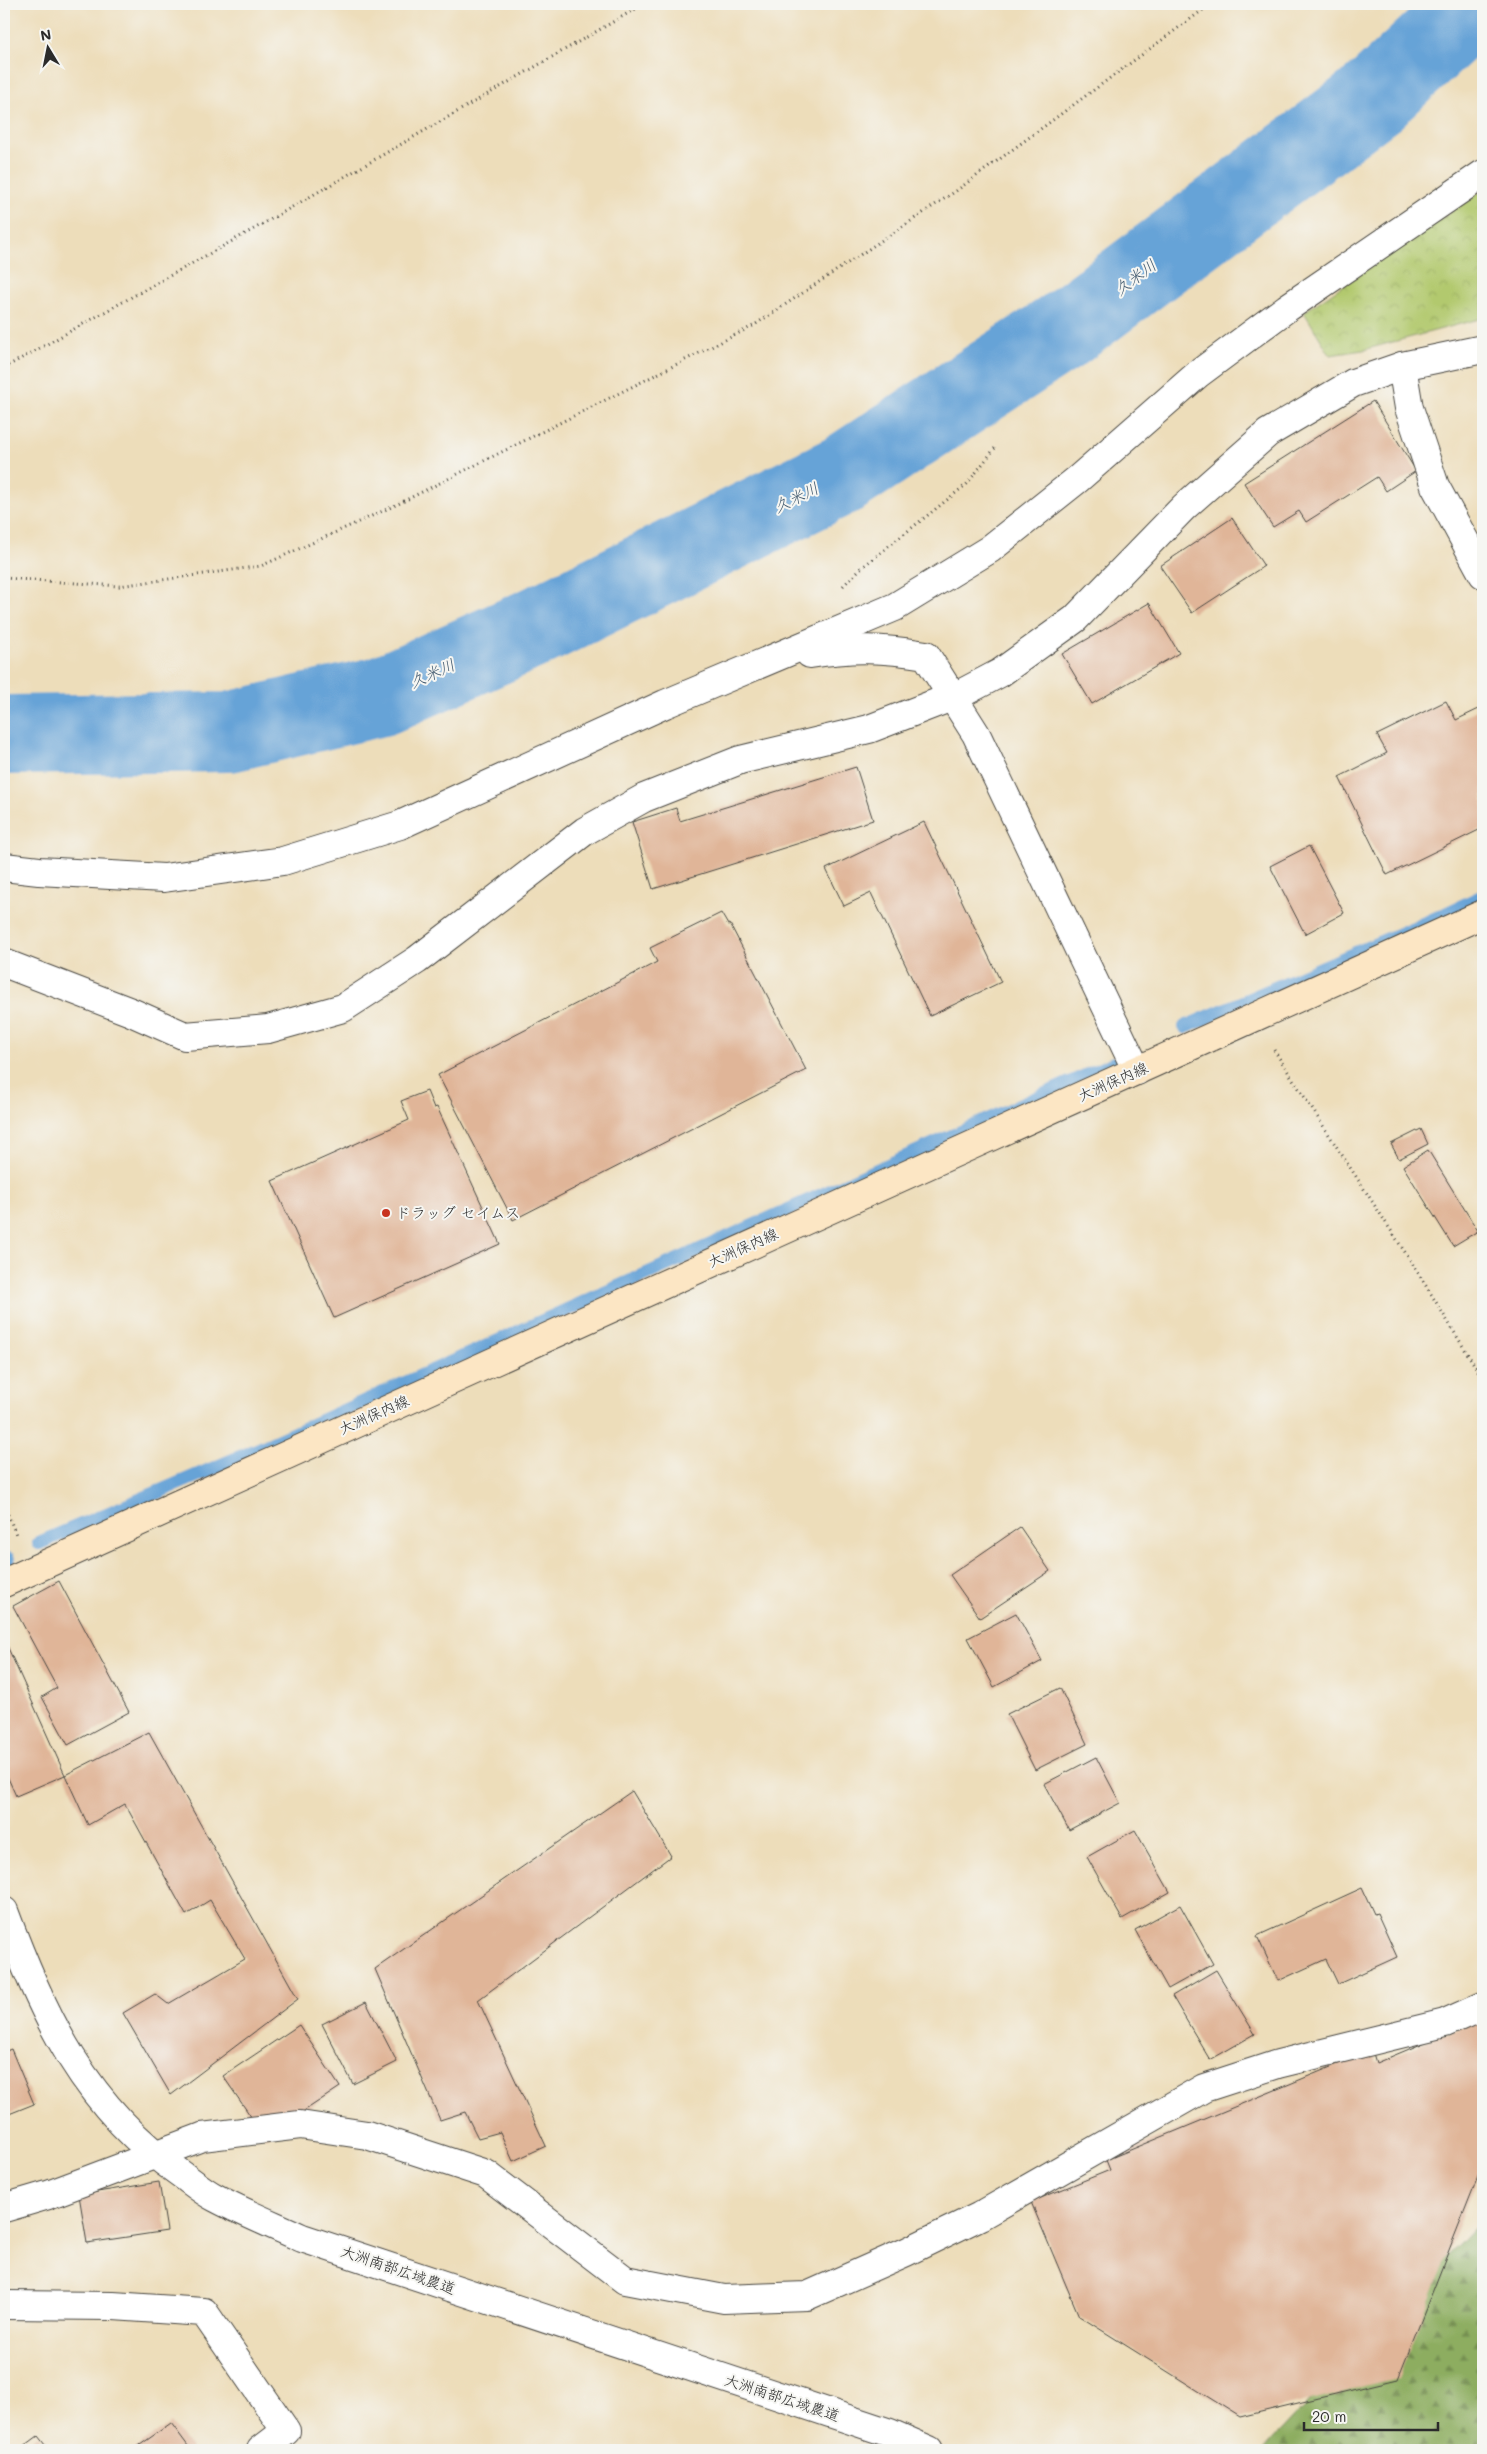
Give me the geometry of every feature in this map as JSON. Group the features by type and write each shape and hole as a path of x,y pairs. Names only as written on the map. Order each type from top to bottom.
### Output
{"main road":[{"name":"大洲保内線","path":"4,1583 1483,914"}],"street":[{"path":"4,867 39,871 164,878 283,861 400,825 665,704 895,607 990,549 1078,479 1198,374 1287,308 1483,174"},
{"path":"4,962 131,1012 185,1036 268,1029 343,1008 417,960 585,831 644,798 740,760 869,729 954,696 1000,672 1075,619 1184,507 1268,433 1353,383 1402,366 1483,349"},
{"path":"1402,366 1409,408 1435,486 1483,574"},
{"path":"766,662 842,649 886,648 926,655 954,696 976,734 1136,1071"},
{"name":"大洲南部広域農道","path":"4,1911 23,1964 63,2045 98,2098 154,2156 214,2198 302,2238 890,2434 929,2450"},
{"path":"4,2208 48,2195 154,2156 202,2136 300,2125 367,2135 486,2174 625,2280 724,2299 807,2296 906,2252 980,2216 1204,2088 1278,2064 1445,2024 1483,2006"},
{"path":"4,2305 113,2306 204,2312 290,2441 261,2450"}],"path":[{"path":"4,368 261,225 644,4"},
{"path":"4,578 119,586 261,566 396,505 753,326 956,191 1211,4"},
{"path":"840,589 860,569 967,484 994,448"},
{"path":"1253,1018 1412,1263 1483,1380"}],"green space":[{"path":"1483,190 1483,318 1363,350 1330,355 1304,312"},
{"path":"1483,2219 1483,2450 1263,2450"}],"building":[{"path":"1373,401 1416,471 1386,491 1377,477 1306,522 1299,511 1273,527 1244,483"},
{"path":"1232,518 1264,566 1192,613 1160,566"},
{"path":"1149,603 1179,653 1092,704 1062,654"},
{"path":"1446,701 1456,720 1483,707 1483,828 1387,875 1339,777 1387,753 1377,735"},
{"path":"856,767 873,820 653,889 632,822 676,808 680,821"},
{"path":"924,822 1001,982 930,1016 871,893 844,906 826,869"},
{"path":"1309,846 1344,913 1305,934 1270,866"},
{"path":"721,913 728,925 730,924 806,1070 513,1220 438,1075 657,962 650,948"},
{"name":"ドラッグ セイムス","path":"427,1091 434,1108 437,1107 500,1244 334,1318 272,1181 409,1120 401,1101"},
{"path":"1421,1129 1428,1144 1399,1159 1391,1144"},
{"path":"1428,1150 1478,1231 1453,1246 1403,1166"},
{"path":"1020,1527 1050,1571 980,1618 950,1575"},
{"path":"59,1581 129,1712 68,1745 42,1697 57,1688 13,1606"},
{"path":"1016,1613 1042,1661 994,1687 968,1638"},
{"path":"4,1639 65,1775 16,1796 4,1769"},
{"path":"1060,1688 1087,1744 1035,1770 1007,1714"},
{"path":"149,1732 298,1999 171,2095 123,2013 155,1994 168,2004 245,1959 210,1900 186,1915 125,1804 88,1825 65,1775"},
{"path":"1096,1757 1120,1803 1069,1830 1044,1784"},
{"path":"632,1791 671,1856 478,2000 546,2146 513,2161 500,2132 478,2138 465,2112 440,2120 375,1969"},
{"path":"1135,1830 1170,1892 1122,1919 1087,1857"},
{"path":"1362,1888 1374,1914 1377,1913 1397,1957 1338,1984 1326,1959 1278,1981 1257,1936"},
{"path":"1180,1905 1213,1964 1168,1989 1135,1930"},
{"path":"1216,1970 1255,2034 1210,2060 1172,1996"},
{"path":"366,2002 397,2062 353,2084 322,2024"},
{"path":"1483,2018 1483,2164 1398,2379 1240,2417 1079,2316 1031,2202 1110,2170 1106,2160 1372,2050 1376,2063"},
{"path":"299,2025 340,2087 265,2137 223,2076"},
{"path":"11,2049 34,2104 4,2116 4,2052"},
{"path":"159,2182 167,2231 87,2243 79,2195"},
{"path":"171,2423 191,2450 133,2450"},
{"path":"38,2436 49,2450 19,2450"}],"waterway":[{"name":"久米川","path":"4,735 229,732 381,696 538,626 844,474 1063,331 1375,97 1475,4"},
{"path":"1185,1027 1439,917 1483,896"},
{"path":"39,1543 259,1449 1114,1063"},
{"path":"4,1561 8,1559"}],"place":[{"name":"ドラッグ セイムス","path":"386,1213"}]}
